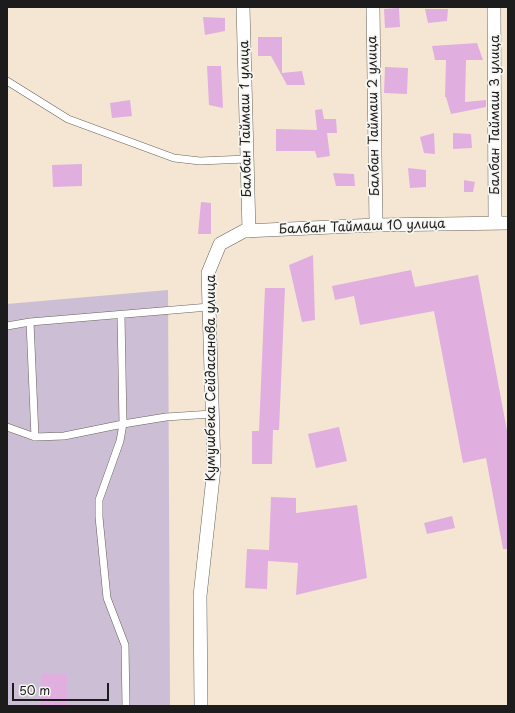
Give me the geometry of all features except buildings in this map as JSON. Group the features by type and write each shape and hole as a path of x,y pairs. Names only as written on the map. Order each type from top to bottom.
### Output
{"street":[{"name":"Балбан Таймаш 1 улица","path":"243,7 249,231"},
{"name":"Балбан Таймаш 2 улица","path":"373,7 376,225"},
{"name":"Балбан Таймаш 3 улица","path":"494,7 502,223"},
{"name":"Балбан Таймаш 10 улица","path":"220,244 244,231 376,225 502,223"},
{"name":"Кумушбека Сейдасанова улица","path":"201,706 200,596 214,468 208,273 220,244"}],"lane":[{"path":"7,81 68,118 174,158 200,161 246,159"},
{"path":"7,326 30,322 209,307"},
{"path":"121,315 123,424 120,441 99,500 99,517 107,598 125,645 126,706"},
{"path":"30,322 35,437"},
{"path":"7,428 35,437 64,436 123,424 212,414"}],"shaded area":[{"path":"168,290 170,706 7,706 7,304"}]}
